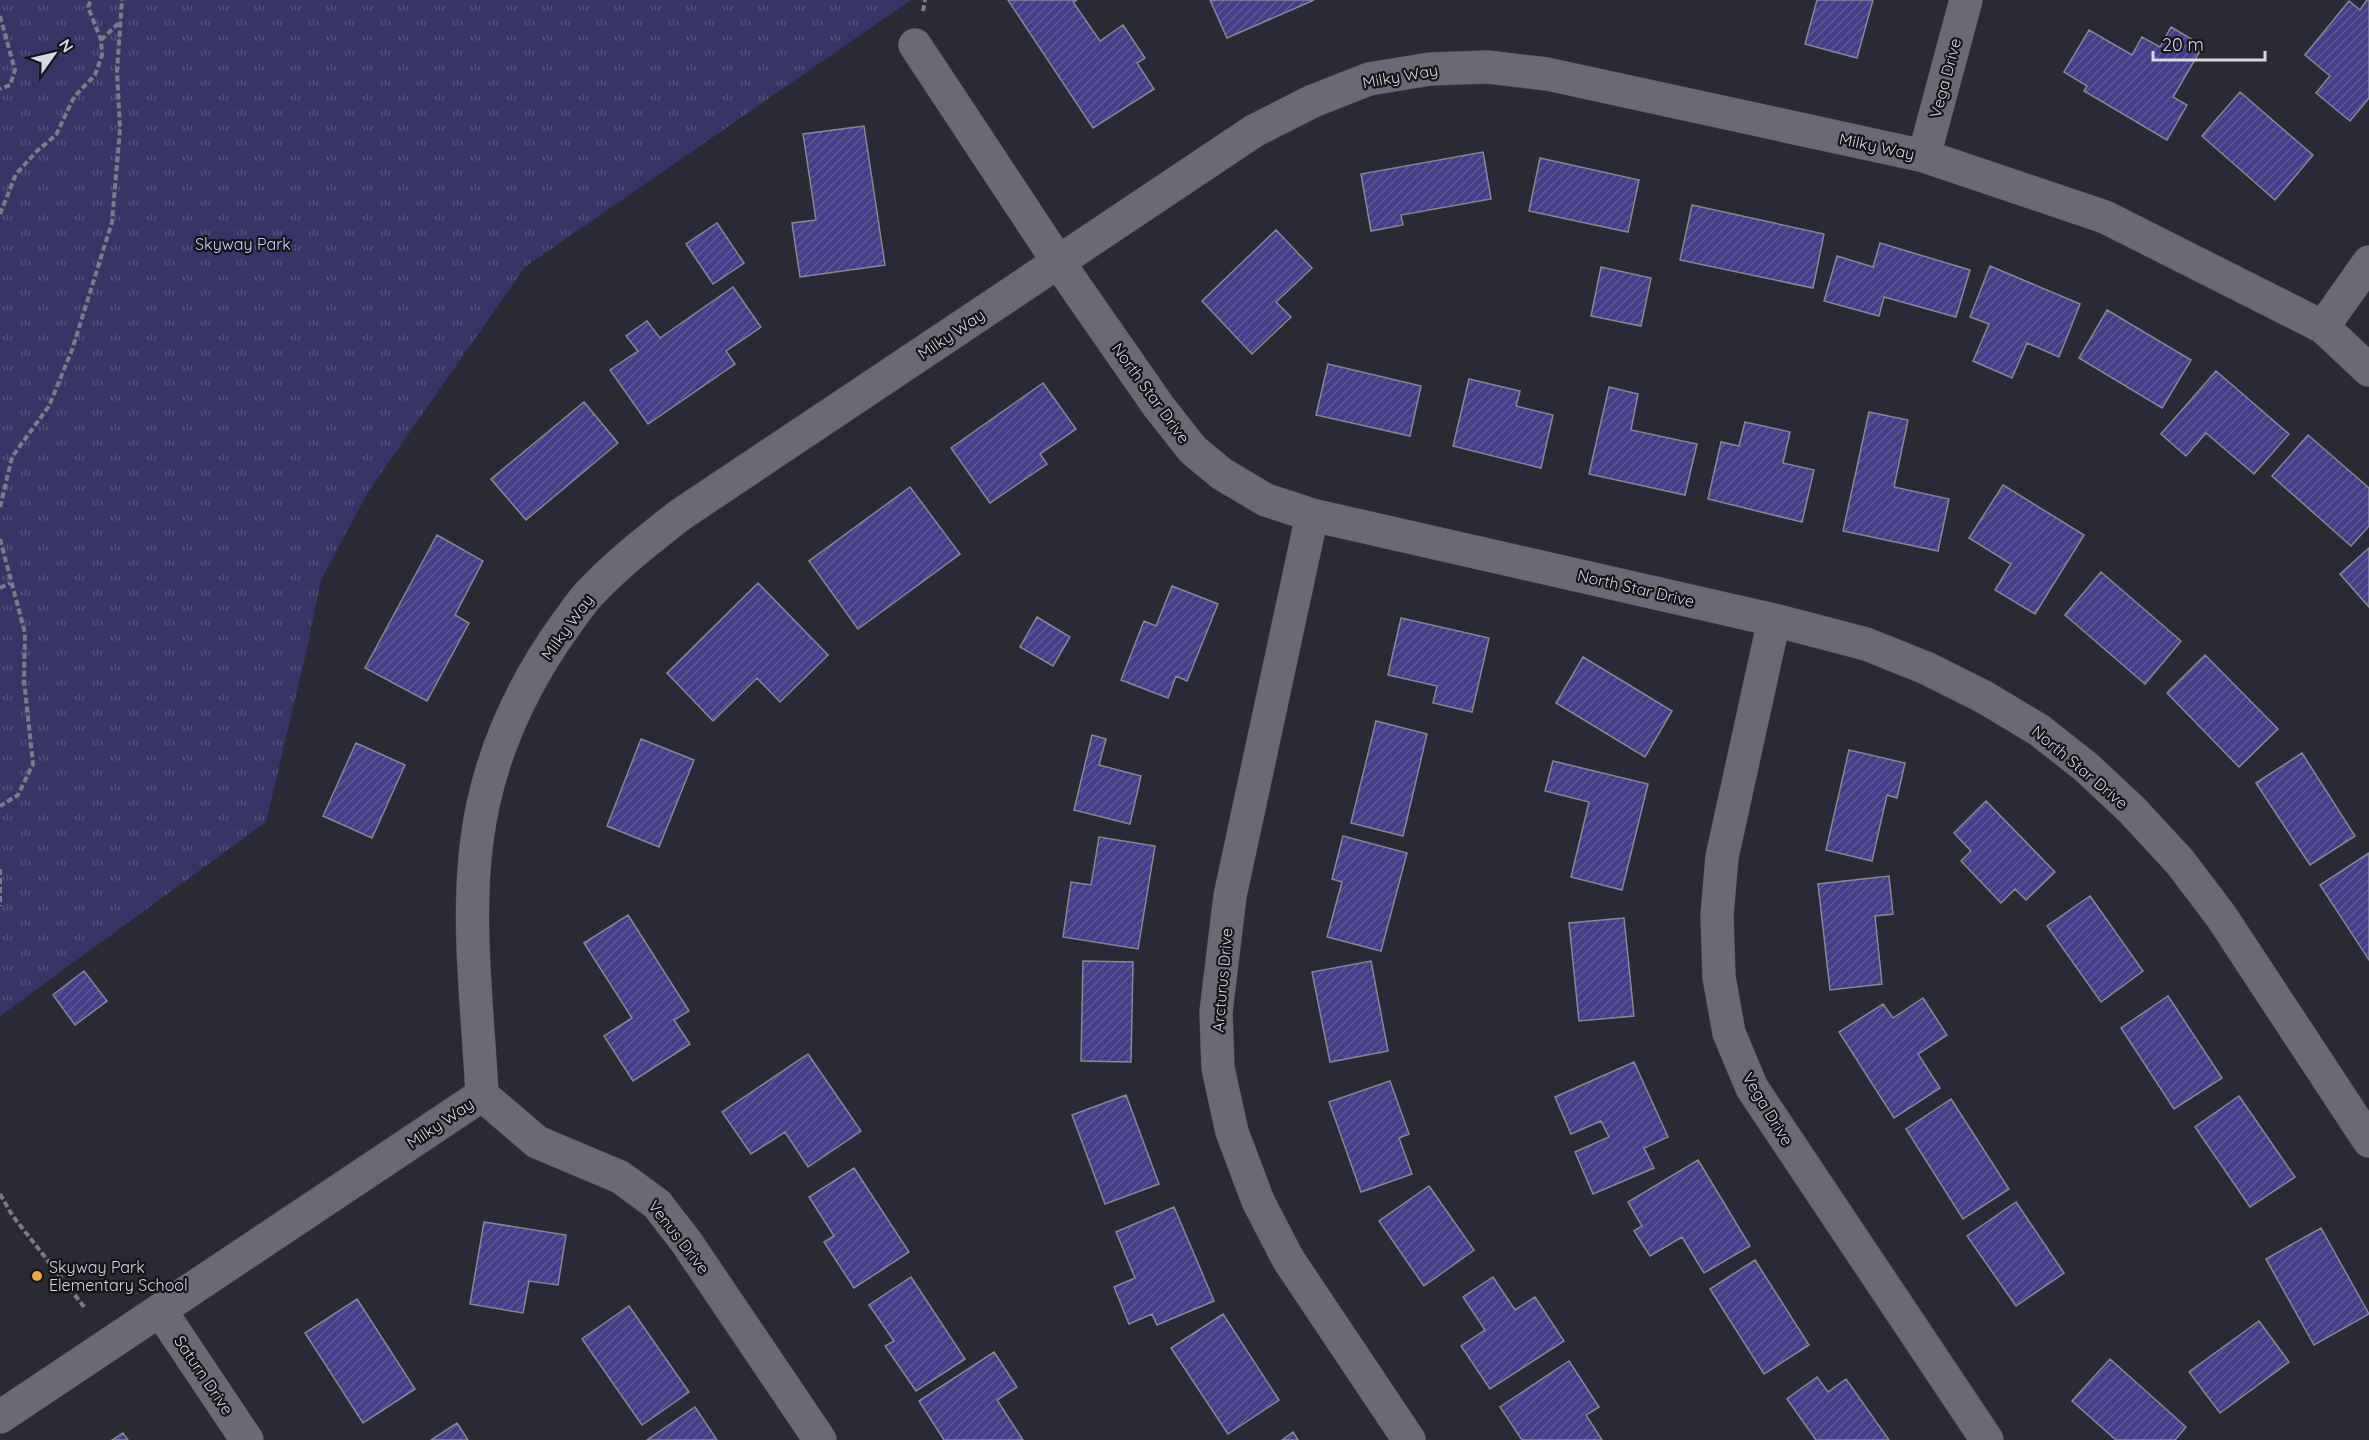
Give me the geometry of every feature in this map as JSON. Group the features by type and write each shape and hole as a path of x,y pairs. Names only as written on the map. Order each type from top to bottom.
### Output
{"street":[{"name":"Vega Drive","path":"1924,156 1966,0"},
{"name":"North Star Drive","path":"915,45 1059,263 1159,407 1193,450 1222,474 1266,500 1312,514 1774,620 1866,644 1926,668 1984,697 2039,730 2086,767 2132,810 2180,862 2214,907 2369,1142"},
{"name":"Milky Way","path":"0,1417 482,1095 473,918 477,840 490,772 515,709 551,646 587,596 636,549 680,514 1264,126 1313,101 1369,79 1430,69 1488,67 1547,74 1924,156 2105,217 2324,327 2369,370"},
{"path":"2324,327 2369,262"},
{"name":"Arcturus Drive","path":"1312,514 1230,896 1216,1012 1218,1068 1232,1132 1263,1211 1288,1259 1409,1440"},
{"name":"Vega Drive","path":"1774,620 1722,857 1717,915 1719,977 1729,1033 1752,1088 1987,1440"},
{"name":"Venus Drive","path":"482,1095 537,1142 620,1177 657,1204 687,1242 820,1440"},
{"name":"Saturn Drive","path":"160,1310 247,1440"}],"path":[{"path":"0,214 16,174 37,151 56,135 74,97 95,75 102,55 100,40 88,8 91,0"},
{"path":"0,507 12,457 49,406 72,350 112,222 120,129 117,71 122,0"},
{"path":"0,16 15,70 10,85 0,88"},
{"path":"100,40 121,21"},
{"path":"0,539 25,633 24,680 33,764 18,795 0,806"},
{"path":"0,588 11,583"},
{"path":"0,869 0,906"},
{"path":"0,1194 12,1215 85,1308"}],"green space":[{"name":"Skyway Park","path":"0,0 911,0 525,267 368,492 321,580 266,822 0,1016"}],"building":[{"path":"1008,0 1077,0 1073,2 1100,41 1123,25 1145,58 1137,63 1154,89 1093,128"},
{"path":"1210,0 1314,0 1227,38"},
{"path":"1817,0 1873,0 1857,58 1805,44"},
{"path":"2369,0 2369,98 2350,121 2316,93 2330,76 2305,55 2349,1 2360,10"},
{"path":"2171,27 2203,46 2173,97 2187,105 2167,140 2084,91 2087,86 2064,72 2089,30 2132,55 2142,37 2160,47"},
{"path":"2240,92 2313,155 2275,200 2202,136"},
{"path":"864,126 885,265 800,277 792,223 816,220 803,134"},
{"path":"1483,152 1491,199 1401,215 1403,225 1371,231 1361,174"},
{"path":"1540,158 1639,180 1628,232 1529,211"},
{"path":"1692,205 1824,234 1813,288 1680,260"},
{"path":"717,223 744,263 713,284 686,244"},
{"path":"1276,230 1312,268 1276,302 1291,317 1252,354 1202,301"},
{"path":"1880,243 1970,270 1956,317 1884,297 1879,316 1824,301 1837,256 1873,267"},
{"path":"1990,266 2080,304 2059,357 2027,343 2012,378 1973,361 1989,324 1970,317"},
{"path":"1601,267 1651,278 1641,326 1591,316"},
{"path":"733,287 761,327 726,351 735,364 648,424 610,370 638,351 626,336 647,321 660,338"},
{"path":"2107,310 2191,360 2162,408 2079,358"},
{"path":"1328,364 1421,386 1410,436 1316,415"},
{"path":"2216,371 2289,434 2254,474 2206,433 2186,456 2161,434"},
{"path":"1469,379 1520,391 1516,406 1553,415 1541,468 1453,446"},
{"path":"1043,383 1076,429 1040,454 1047,464 990,503 951,448"},
{"path":"1609,387 1638,394 1631,430 1697,444 1685,495 1589,474"},
{"path":"584,402 618,443 526,520 491,479"},
{"path":"1869,412 1908,420 1894,487 1949,499 1938,551 1843,531"},
{"path":"1745,422 1790,432 1783,463 1814,470 1802,522 1708,499 1721,442 1739,446"},
{"path":"2308,435 2369,488 2369,526 2351,546 2272,476"},
{"path":"2003,485 2084,535 2035,614 1995,590 2011,564 1969,538"},
{"path":"910,487 960,554 858,629 809,561"},
{"path":"437,535 483,561 455,615 469,623 427,701 365,668"},
{"path":"2369,548 2369,607 2340,574"},
{"path":"2101,572 2181,641 2145,684 2065,615"},
{"path":"758,583 828,655 780,702 757,678 713,721 667,673"},
{"path":"1172,586 1218,604 1187,681 1176,676 1168,698 1121,680 1144,621 1156,626"},
{"path":"1037,617 1070,637 1053,666 1020,647"},
{"path":"1401,618 1489,638 1472,712 1433,703 1437,686 1388,675"},
{"path":"2205,655 2278,729 2239,767 2167,693"},
{"path":"1583,657 1672,711 1645,757 1556,703"},
{"path":"1376,721 1427,734 1403,836 1351,823"},
{"path":"1092,735 1106,739 1099,765 1141,776 1130,824 1074,810"},
{"path":"641,739 694,760 659,847 607,826"},
{"path":"356,743 405,765 372,838 323,816"},
{"path":"1849,750 1905,763 1897,798 1887,795 1872,861 1826,850"},
{"path":"2302,753 2355,836 2310,865 2256,783"},
{"path":"1553,761 1648,784 1622,890 1571,877 1589,802 1545,791"},
{"path":"1986,801 2055,872 2026,900 2015,889 2001,903 1961,861 1971,851 1954,833"},
{"path":"1343,836 1407,853 1381,951 1327,937 1342,882 1332,879"},
{"path":"1099,837 1155,846 1138,949 1063,937 1071,882 1091,885"},
{"path":"2369,853 2369,960 2320,885"},
{"path":"1889,876 1893,914 1875,916 1882,984 1830,990 1818,884"},
{"path":"2090,896 2143,971 2101,1002 2047,926"},
{"path":"628,915 689,1011 674,1020 690,1044 633,1081 604,1036 632,1018 584,943"},
{"path":"1624,918 1634,1016 1579,1021 1569,923"},
{"path":"1083,961 1133,962 1131,1062 1081,1061"},
{"path":"1371,961 1388,1051 1330,1062 1312,972"},
{"path":"84,971 107,1001 75,1025 53,995"},
{"path":"2168,996 2222,1078 2174,1109 2121,1028"},
{"path":"1923,998 1947,1035 1918,1054 1940,1088 1894,1118 1839,1032 1883,1004 1893,1018"},
{"path":"808,1054 861,1131 808,1167 785,1132 751,1154 722,1112"},
{"path":"1634,1062 1668,1137 1644,1148 1654,1168 1593,1194 1575,1152 1609,1137 1601,1121 1571,1134 1555,1097"},
{"path":"1390,1081 1409,1134 1399,1138 1412,1174 1361,1192 1329,1102"},
{"path":"1126,1095 1159,1184 1105,1204 1072,1115"},
{"path":"2239,1096 2295,1177 2250,1207 2195,1127"},
{"path":"1951,1099 2009,1189 1963,1219 1906,1129"},
{"path":"1698,1160 1750,1246 1704,1273 1682,1237 1650,1256 1634,1231 1642,1226 1628,1202"},
{"path":"854,1168 909,1252 854,1288 824,1242 834,1236 809,1197"},
{"path":"1429,1186 1474,1250 1424,1286 1379,1221"},
{"path":"2016,1202 2064,1273 2016,1306 1967,1236"},
{"path":"1174,1207 1214,1301 1157,1325 1152,1314 1129,1324 1114,1287 1135,1278 1116,1232"},
{"path":"484,1222 566,1235 558,1285 529,1281 523,1313 470,1304"},
{"path":"2321,1228 2369,1314 2314,1345 2266,1259"},
{"path":"1755,1260 1809,1345 1764,1374 1710,1289"},
{"path":"911,1277 965,1359 916,1391 885,1346 894,1341 869,1305"},
{"path":"1493,1277 1515,1310 1535,1297 1564,1341 1490,1389 1461,1346 1485,1330 1463,1297"},
{"path":"357,1299 415,1389 363,1423 305,1333"},
{"path":"629,1306 689,1392 642,1425 582,1339"},
{"path":"1223,1314 1279,1400 1228,1434 1171,1348"},
{"path":"2259,1321 2289,1362 2220,1413 2189,1372"},
{"path":"994,1352 1017,1387 997,1400 1023,1440 944,1440 919,1401"},
{"path":"2110,1359 2186,1427 2175,1440 2116,1440 2072,1401"},
{"path":"1569,1361 1599,1407 1586,1415 1602,1440 1522,1440 1500,1407"},
{"path":"1817,1377 1828,1392 1846,1379 1889,1440 1816,1440 1787,1399"},
{"path":"695,1407 717,1440 647,1440"},
{"path":"457,1423 468,1440 431,1440"},
{"path":"1293,1432 1298,1440 1282,1440"},
{"path":"123,1433 128,1440 112,1440"}],"place":[{"name":"Skyway Park Elementary School","path":"37,1276"}]}
